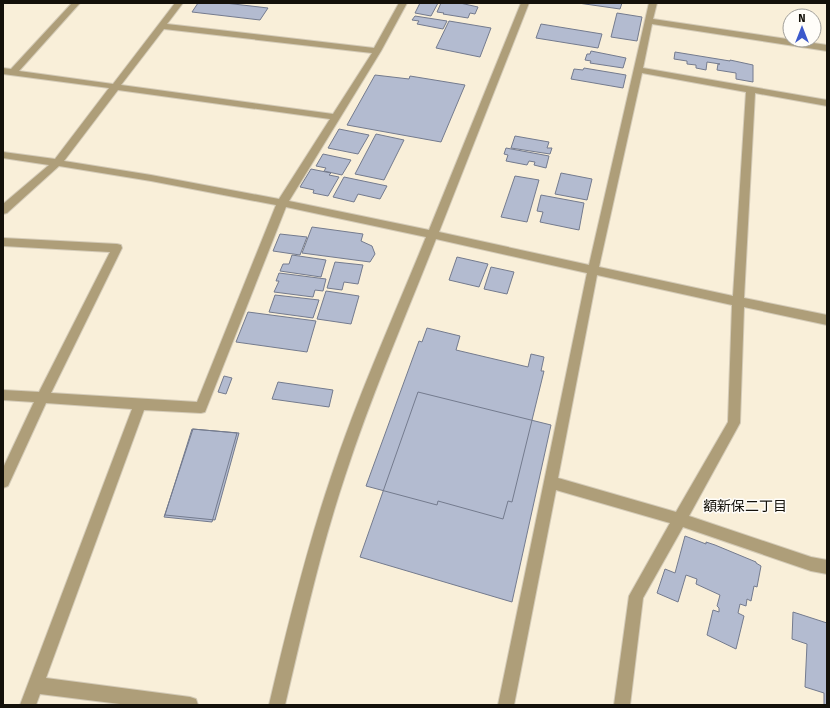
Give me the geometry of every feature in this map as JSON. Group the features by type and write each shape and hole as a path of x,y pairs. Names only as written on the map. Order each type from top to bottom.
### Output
{"street":[{"path":"13,72 76,3"},
{"path":"3,210 57,163 179,3"},
{"path":"3,395 201,408 282,203 377,51 403,3"},
{"path":"277,705 294,629 338,476 363,408 525,3"},
{"path":"506,705 593,270 653,3"},
{"path":"650,21 827,48"},
{"path":"161,26 377,51"},
{"path":"3,70 336,117"},
{"path":"638,70 827,103"},
{"path":"622,705 636,596 734,423 738,302 751,90"},
{"path":"3,155 57,163 282,203 433,234 738,302 827,320"},
{"path":"3,242 116,248 42,398 3,482"},
{"path":"28,705 140,404"},
{"path":"550,482 680,519 811,564 827,567"},
{"path":"35,685 190,705"}],"building":[{"path":"198,3 225,3 268,8 260,20 192,12"},
{"path":"420,3 438,3 431,16 415,13"},
{"path":"441,3 460,3 478,7 475,14 470,13 468,18 437,12"},
{"path":"578,3 622,3 620,9"},
{"path":"617,13 642,17 637,41 611,37"},
{"path":"415,16 447,21 443,29 417,24 419,21 412,20"},
{"path":"449,21 491,28 480,57 436,48"},
{"path":"541,24 602,34 598,48 536,38"},
{"path":"591,51 626,58 623,68 590,63 591,61 585,60 587,54 590,54"},
{"path":"675,52 753,65 753,82 736,79 736,73 717,70 718,64 720,64 707,62 706,70 696,68 696,65 687,64 687,61 674,59"},
{"path":"584,68 626,75 623,88 571,79 574,69 583,70"},
{"path":"375,75 409,79 410,76 465,85 441,142 347,125"},
{"path":"339,129 369,135 358,154 328,148"},
{"path":"376,134 404,140 384,180 355,174"},
{"path":"515,136 549,142 547,148 552,148 550,154 511,148"},
{"path":"506,148 549,156 546,168 534,165 535,162 529,161 527,165 506,161 508,155 504,154"},
{"path":"323,154 351,160 342,175 324,171 326,168 316,166"},
{"path":"311,169 331,173 329,175 339,177 328,196 313,193 314,190 300,187"},
{"path":"561,173 592,179 587,200 555,194"},
{"path":"515,176 539,180 527,222 501,217"},
{"path":"344,177 387,186 380,199 358,194 354,202 333,197"},
{"path":"541,195 584,203 579,230 540,222 543,212 537,211"},
{"path":"312,227 363,234 361,241 372,246 375,254 370,262 302,253"},
{"path":"280,234 307,237 300,255 273,251"},
{"path":"292,255 326,260 321,277 280,271 283,264 289,264"},
{"path":"457,257 488,264 479,287 449,280"},
{"path":"335,262 363,265 358,284 344,282 342,290 327,288"},
{"path":"491,267 514,272 507,294 484,289"},
{"path":"279,273 326,279 323,291 315,290 313,297 274,292 279,281 276,281"},
{"path":"326,291 359,296 351,324 317,319"},
{"path":"275,295 319,300 313,318 269,312"},
{"path":"248,312 316,321 307,352 236,342"},
{"path":"427,328 460,336 456,350 528,367 531,354 544,357 541,371 544,371 512,502 508,501 503,519 438,501 437,505 366,486 419,341 422,342"},
{"path":"224,376 232,378 226,394 218,392"},
{"path":"278,382 333,390 329,407 272,399"},
{"path":"418,392 551,425 512,602 360,557"},
{"path":"192,429 239,433 215,520 165,515"},
{"path":"193,429 237,433 212,522 164,517"},
{"path":"685,536 706,544 706,542 715,545 756,562 761,566 757,587 754,586 751,601 747,599 746,606 740,604 738,613 744,616 736,649 707,635 713,610 719,612 719,608 717,606 720,595 696,584 697,579 686,575 678,602 657,593 665,569 675,573"},
{"path":"793,612 827,623 827,705 824,705 824,693 805,687 807,644 792,639"}],"district":[{"name":"額新保二丁目","path":"745,506"}]}
